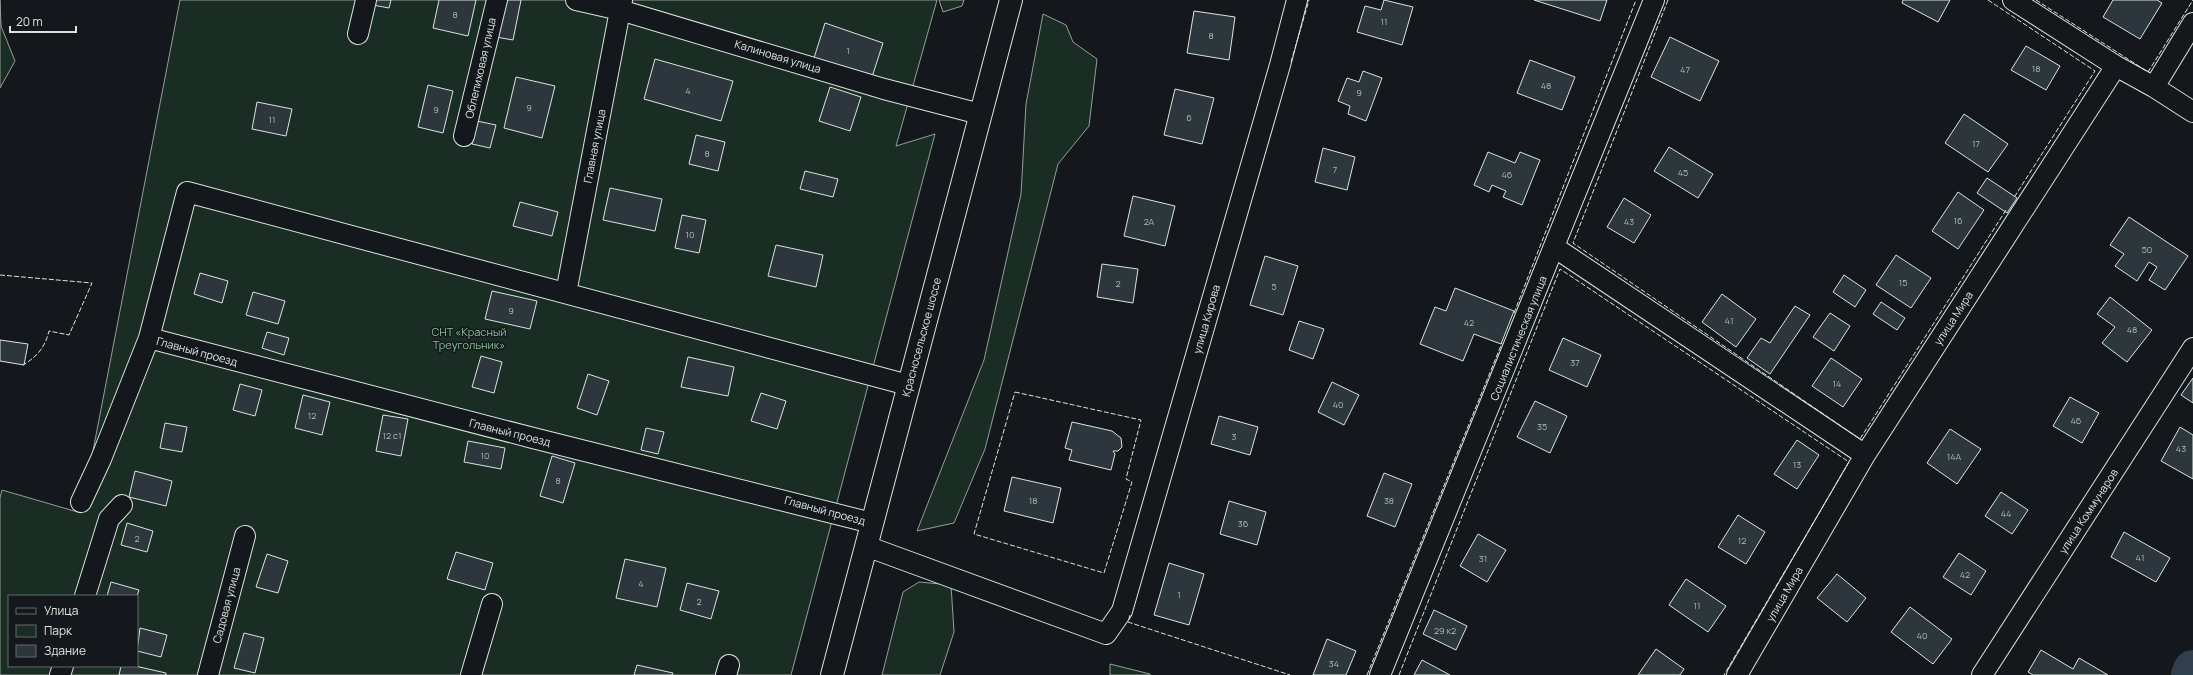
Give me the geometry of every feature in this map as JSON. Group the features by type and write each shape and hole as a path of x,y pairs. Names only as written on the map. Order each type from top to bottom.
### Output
{"highway":[{"name":"Красносельское шоссе","path":"832,675 1010,0"}],"street":[{"path":"358,34 366,0"},
{"name":"Облепиховая улица","path":"464,136 497,0"},
{"name":"Калиновая улица","path":"576,0 621,5 884,89 980,114"},
{"name":"улица Кирова","path":"866,546 1106,634 1122,611 1280,65 1297,0"},
{"name":"Социалистическая улица","path":"1380,675 1654,0"},
{"path":"2013,0 2116,66 2154,87 2193,112"},
{"name":"Главная улица","path":"566,293 621,5"},
{"path":"2154,87 2193,23"},
{"name":"улица Мира","path":"1736,675 1865,455 2116,66"},
{"path":"81,502 101,459 149,338 187,192 908,385"},
{"path":"1554,247 1865,455"},
{"name":"Главный проезд","path":"149,338 533,438 872,523"},
{"name":"улица Коммунаров","path":"1982,675 2193,348"},
{"path":"85,595 109,519 122,506"},
{"name":"Садовая улица","path":"208,675 245,536"},
{"path":"471,675 492,604"}],"green space":[{"path":"0,0 1,26 15,61 0,88"},
{"name":"СНТ «Красный Треугольник»","path":"180,0 937,0 896,146 935,134 791,675 0,675 0,498 2,490 81,513"},
{"path":"939,0 964,0 962,6 943,12"},
{"path":"1043,14 1066,25 1073,42 1097,59 1089,126 1058,164 985,449 954,523 917,531 984,360 1021,194 1026,104"},
{"path":"919,582 951,585 954,632 940,675 882,675 903,592"},
{"path":"1110,664 1150,674 1150,675 1110,675"}],"building":[{"path":"374,0 391,0 389,8 373,5"},
{"path":"439,0 476,0 468,36 433,28"},
{"path":"504,0 521,0 513,40 496,37"},
{"path":"1384,0 1413,7 1402,45 1357,32 1365,6 1381,10"},
{"path":"1534,0 1607,0 1600,21"},
{"path":"1903,0 1950,0 1938,22 1902,3"},
{"path":"2113,0 2157,0 2162,3 2140,39 2103,17"},
{"path":"1194,11 1235,17 1229,60 1187,53"},
{"path":"825,23 883,43 872,77 814,58"},
{"path":"1670,37 1719,61 1700,101 1651,77"},
{"path":"2026,46 2060,66 2046,90 2011,70"},
{"path":"655,59 733,81 721,121 644,99"},
{"path":"1530,60 1575,77 1562,110 1517,93"},
{"path":"1363,71 1382,78 1366,121 1348,114 1350,106 1338,101 1347,78 1359,82"},
{"path":"516,77 555,86 542,138 504,128"},
{"path":"428,85 453,91 443,133 418,127"},
{"path":"830,87 861,97 850,131 819,121"},
{"path":"1175,89 1214,98 1202,144 1164,135"},
{"path":"257,102 292,109 286,136 252,129"},
{"path":"1964,114 2008,144 1988,172 1945,143"},
{"path":"477,121 496,125 490,148 472,144"},
{"path":"696,135 725,142 718,171 689,164"},
{"path":"1669,147 1713,174 1698,198 1654,171"},
{"path":"1323,148 1355,157 1347,190 1315,182"},
{"path":"1488,152 1515,163 1520,152 1540,160 1522,205 1503,197 1506,191 1492,185 1489,192 1474,185"},
{"path":"805,171 838,179 833,197 800,189"},
{"path":"1987,178 2017,198 2007,213 1977,193"},
{"path":"610,188 662,199 655,231 603,220"},
{"path":"1958,192 1984,210 1958,249 1932,231"},
{"path":"1133,196 1175,206 1165,246 1124,236"},
{"path":"1624,198 1651,215 1634,243 1607,227"},
{"path":"520,202 558,212 552,236 513,226"},
{"path":"682,215 706,220 699,253 675,248"},
{"path":"2129,217 2188,256 2165,290 2149,280 2157,267 2149,262 2137,281 2115,266 2124,254 2110,245"},
{"path":"776,245 823,255 816,287 768,276"},
{"path":"1896,255 1931,278 1911,308 1876,285"},
{"path":"1265,256 1298,266 1283,315 1250,305"},
{"path":"1102,264 1138,269 1133,303 1097,297"},
{"path":"200,273 228,281 222,303 194,294"},
{"path":"1844,275 1866,290 1855,307 1833,292"},
{"path":"1455,288 1514,311 1501,344 1474,334 1463,361 1420,344 1435,307 1446,311"},
{"path":"492,291 537,301 530,329 485,319"},
{"path":"253,292 285,301 278,324 246,315"},
{"path":"1722,294 1756,319 1736,347 1702,322"},
{"path":"2110,297 2152,330 2127,362 2102,343 2115,327 2097,314"},
{"path":"1881,302 1905,318 1897,330 1873,314"},
{"path":"1795,306 1810,315 1770,374 1747,358 1761,338 1770,343"},
{"path":"1830,313 1850,326 1834,351 1813,337"},
{"path":"1299,321 1324,329 1313,359 1289,350"},
{"path":"267,332 289,338 284,355 262,348"},
{"path":"1563,338 1601,355 1587,387 1549,370"},
{"path":"0,340 28,344 24,365 0,361"},
{"path":"481,356 502,362 494,393 472,387"},
{"path":"688,357 734,367 728,396 681,387"},
{"path":"1831,358 1862,379 1843,407 1812,386"},
{"path":"588,374 609,381 597,415 577,408"},
{"path":"2193,378 2193,403 2181,395"},
{"path":"1332,382 1359,395 1344,425 1318,412"},
{"path":"240,384 262,390 255,416 233,410"},
{"path":"761,393 786,401 777,429 751,421"},
{"path":"303,395 330,402 322,435 295,428"},
{"path":"2070,397 2099,413 2082,443 2053,426"},
{"path":"1535,401 1567,416 1550,453 1517,437"},
{"path":"383,415 408,419 401,456 376,451"},
{"path":"1219,416 1258,427 1250,455 1211,444"},
{"path":"1072,422 1112,431 1121,438 1122,447 1118,451 1113,451 1115,454 1111,470 1069,460 1072,450 1065,448"},
{"path":"165,423 187,427 182,452 160,448"},
{"path":"2180,427 2193,435 2193,479 2161,461"},
{"path":"646,428 664,432 658,454 641,450"},
{"path":"1950,429 1981,449 1957,484 1927,463"},
{"path":"1797,440 1819,455 1797,489 1774,474"},
{"path":"468,441 505,448 501,469 464,462"},
{"path":"552,456 575,463 563,503 540,496"},
{"path":"135,471 172,481 166,506 129,497"},
{"path":"1384,473 1412,484 1395,527 1367,516"},
{"path":"1012,477 1061,488 1053,523 1004,511"},
{"path":"2001,492 2028,510 2012,534 1985,516"},
{"path":"1229,501 1266,512 1257,545 1220,534"},
{"path":"1738,515 1765,532 1746,564 1718,547"},
{"path":"127,523 153,531 147,552 121,545"},
{"path":"2124,532 2170,558 2156,582 2111,557"},
{"path":"1478,534 1506,550 1487,582 1460,566"},
{"path":"456,552 493,563 485,590 447,579"},
{"path":"1959,553 1986,571 1971,595 1943,577"},
{"path":"267,554 288,561 278,593 256,587"},
{"path":"625,559 666,568 657,607 616,598"},
{"path":"1169,563 1204,574 1189,625 1154,615"},
{"path":"1837,574 1866,598 1847,622 1817,598"},
{"path":"1686,579 1726,606 1708,632 1669,605"},
{"path":"111,582 139,590 137,595 107,595"},
{"path":"687,583 719,591 711,619 680,610"},
{"path":"1910,607 1952,639 1933,664 1891,632"},
{"path":"1434,610 1467,626 1456,650 1423,634"},
{"path":"140,628 167,635 161,657 138,651"},
{"path":"244,633 264,638 255,673 234,668"},
{"path":"1327,639 1356,651 1346,675 1313,675"},
{"path":"1656,649 1684,669 1680,675 1638,675"},
{"path":"2041,650 2073,669 2079,658 2108,675 2033,675 2028,672"},
{"path":"1422,660 1450,675 1414,675"},
{"path":"637,665 673,673 672,675 634,675"},
{"path":"121,667 138,667 166,673 166,675 119,675"}],"waterway":[{"path":"2191,675 2193,670"}],"fence":[{"path":"1291,62 1309,0"},
{"path":"1514,313 1636,0"},
{"path":"1668,0 1573,243 1860,439 2006,210"},
{"path":"1988,0 2095,71 2013,199"},
{"path":"2036,0 2148,72 2193,0"},
{"path":"1399,675 1560,269 1849,462 1724,675"},
{"path":"0,275 92,283 69,335 49,331 40,351 23,365"},
{"path":"1367,675 1502,343"},
{"path":"1015,392 1141,420 1126,479 1132,482 1104,573 974,534 1015,392"},
{"path":"1130,615 1128,622 1290,675"}]}
